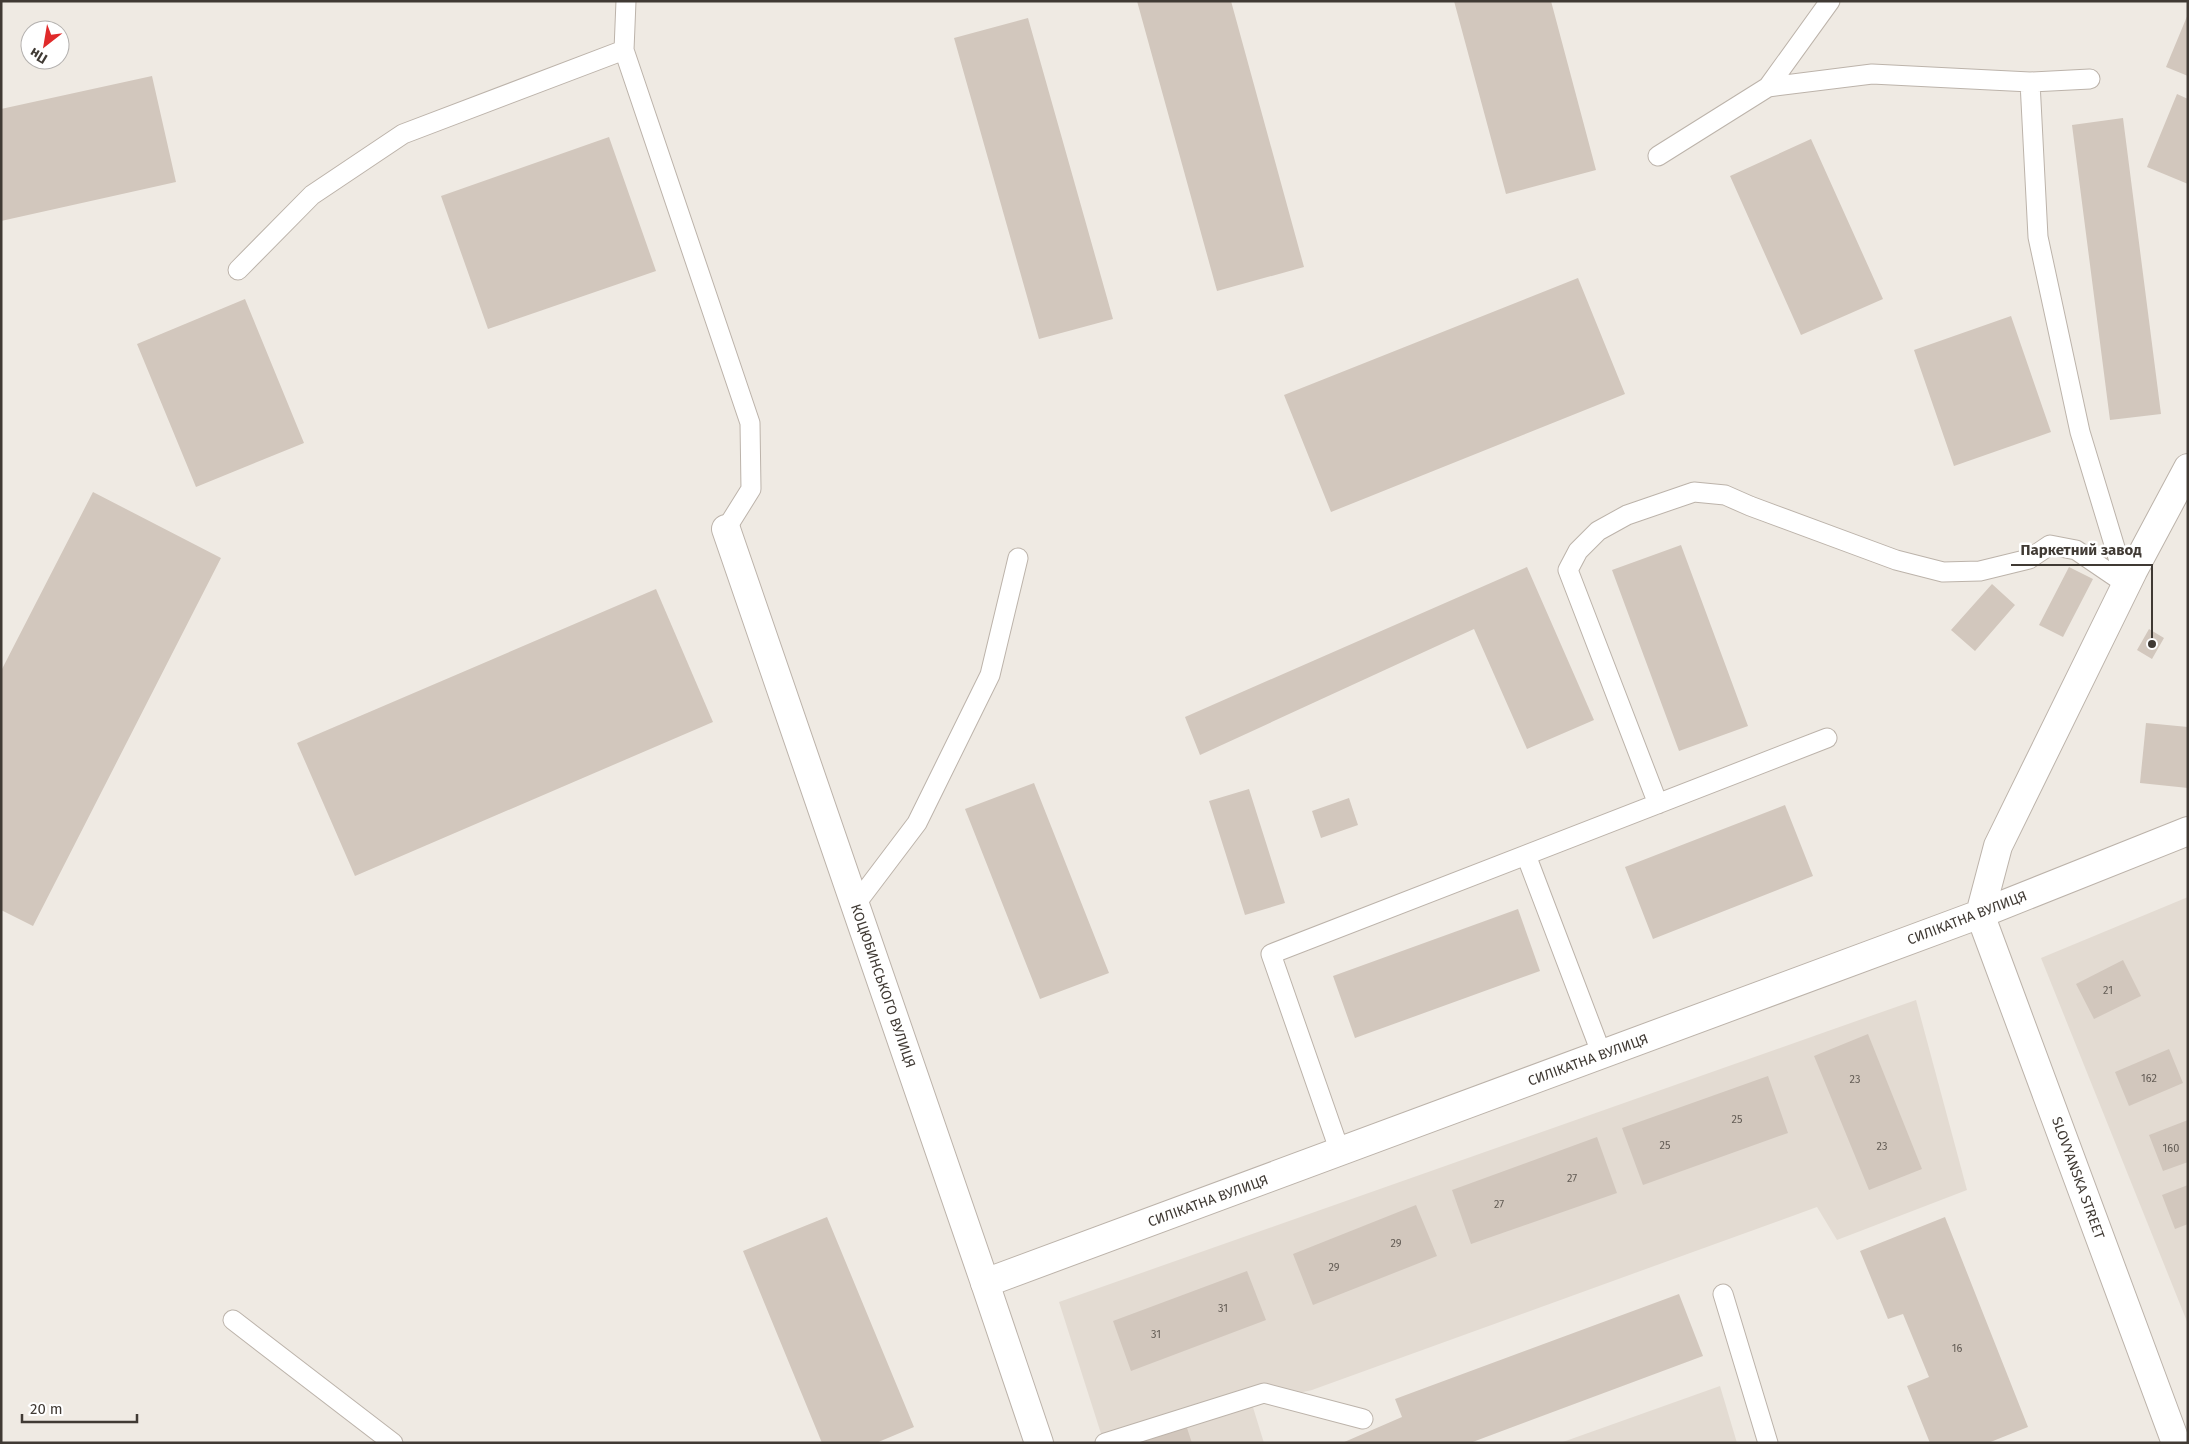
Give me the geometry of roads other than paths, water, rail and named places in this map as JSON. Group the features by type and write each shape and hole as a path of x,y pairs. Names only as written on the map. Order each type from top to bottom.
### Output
{"street":[{"path":"1980,914 1998,846 2126,584 2188,468"},
{"name":"КОЦЮБИНСЬКОГО ВУЛИЦЯ","path":"726,529 1039,1443"},
{"name":"СИЛІКАТНА ВУЛИЦЯ","path":"985,1284 1980,914 2188,831"},
{"name":"SLOVYANSKA STREET","path":"1980,914 2176,1443"}],"lane":[{"path":"626,1 624,50 750,423 751,489 726,529"},
{"path":"1658,156 1768,87 1830,1"},
{"path":"238,270 312,195 403,134 624,50"},
{"path":"1768,87 1872,74 2030,82 2090,79"},
{"path":"2030,82 2038,237 2080,432 2126,584"},
{"path":"1658,804 1568,570 1578,551 1598,531 1627,516 1694,492 1725,495 1896,560 1943,572 1980,571 2029,559 2050,545 2076,550 2126,584"},
{"path":"855,905 917,823 990,675 1018,558"},
{"path":"1340,1152 1270,954 1827,738"},
{"path":"1526,855 1602,1055"},
{"path":"1723,1294 1768,1443"},
{"path":"232,1320 393,1443"},
{"path":"1105,1443 1264,1394 1363,1419"}],"place":[{"name":"Паркетний завод","path":"2152,644"}]}
